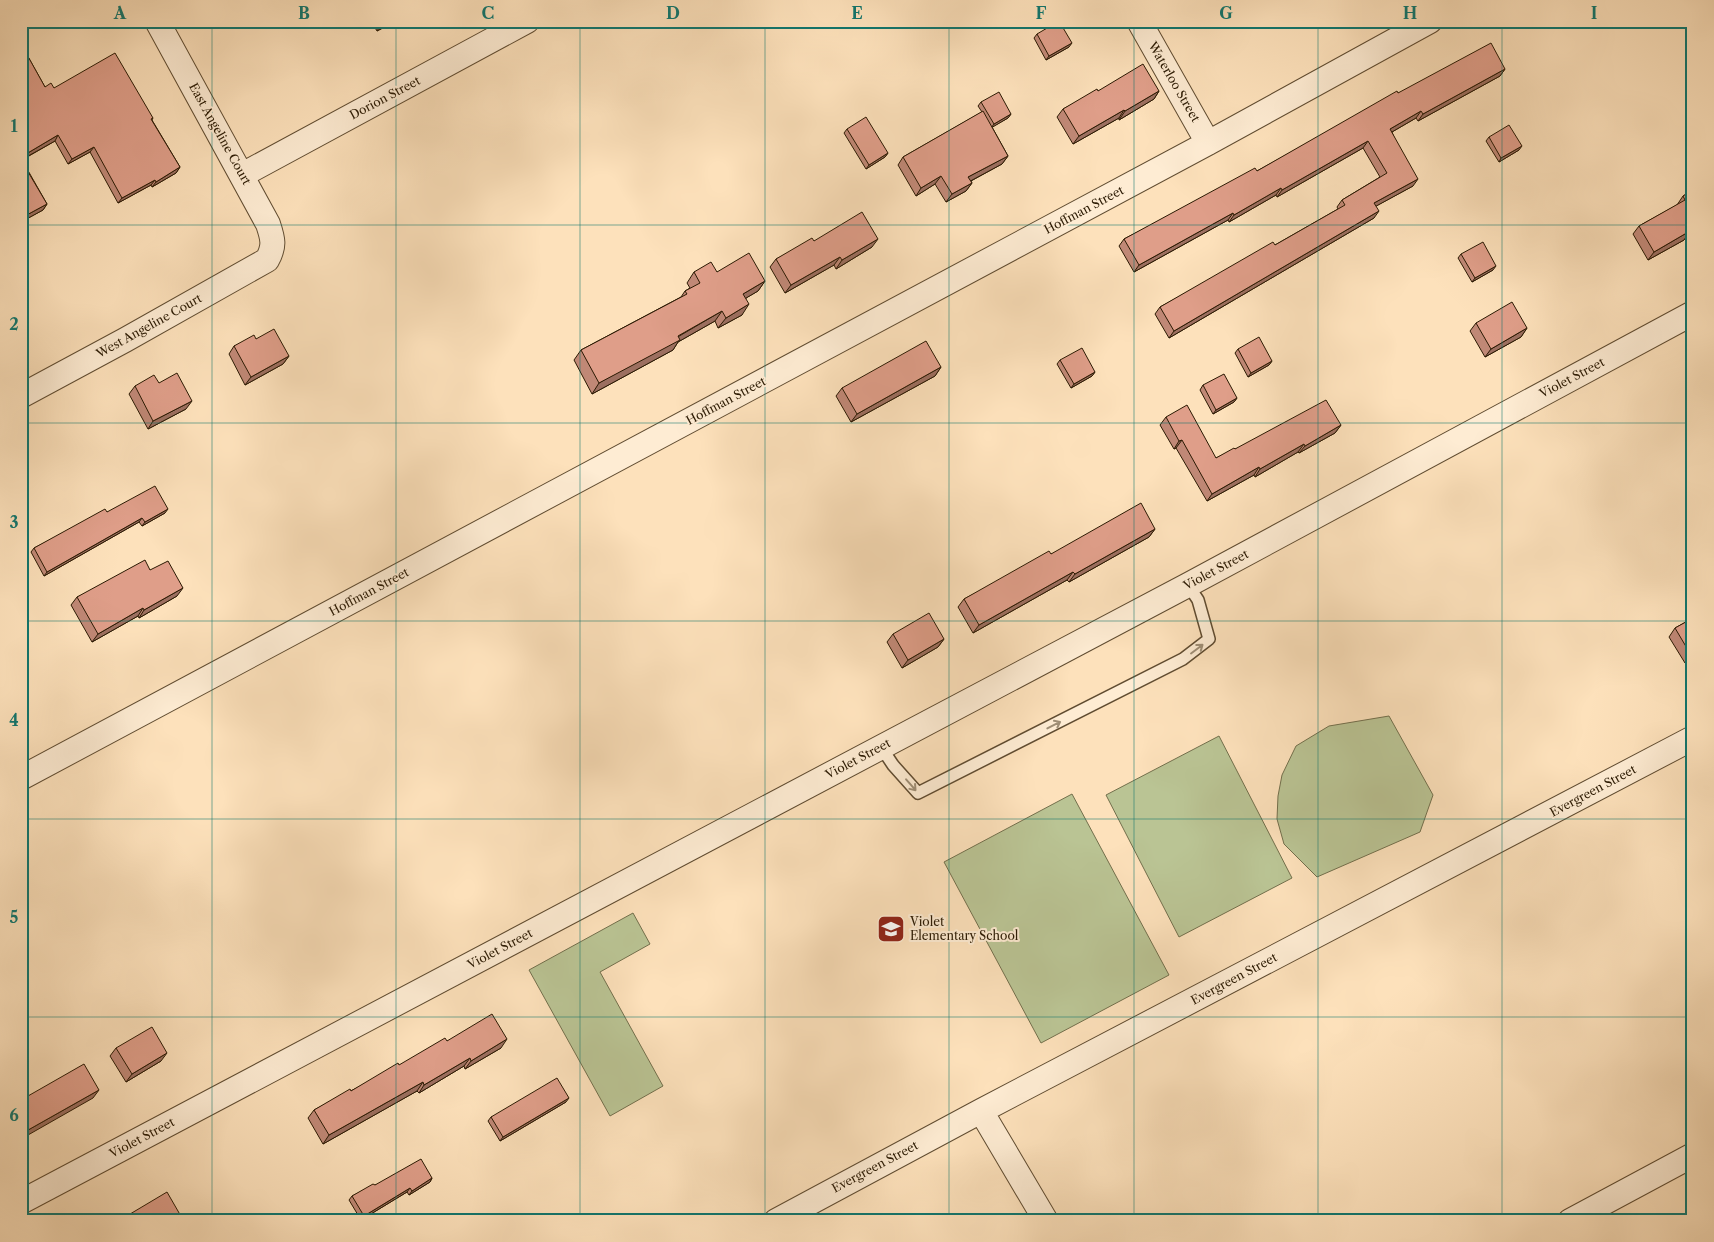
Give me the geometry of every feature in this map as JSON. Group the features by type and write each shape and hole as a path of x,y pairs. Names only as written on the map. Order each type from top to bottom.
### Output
{"street":[{"name":"East Angeline Court","path":"157,21 268,224 273,250"},
{"name":"Dorion Street","path":"242,175 527,21"},
{"name":"Waterloo Street","path":"1139,21 1208,143"},
{"name":"Hoffman Street","path":"21,778 1208,143 1430,21"},
{"name":"West Angeline Court","path":"21,396 267,260 273,250"},
{"name":"Violet Street","path":"21,1202 1188,585 1693,313"},
{"name":"Evergreen Street","path":"776,1221 981,1111 1693,738"},
{"path":"981,1111 1046,1221"},
{"path":"1570,1221 1693,1155"}],"lane":[{"path":"881,747 893,765 918,793 1183,659 1209,639 1198,600 1188,585"}],"green space":[{"path":"1389,716 1433,795 1420,832 1317,877 1284,844 1277,819 1278,796 1282,775 1296,746 1329,726"},
{"path":"1219,736 1292,878 1179,937 1106,795"},
{"path":"1072,794 1169,975 1041,1043 944,862"},
{"path":"633,913 650,944 600,972 663,1086 610,1116 529,970"}],"building":[{"path":"1059,21 1072,43 1049,56 1037,34"},
{"path":"1491,43 1505,69 1423,114 1421,111 1390,129 1418,179 1374,203 1379,211 1174,331 1160,307 1273,242 1275,245 1345,205 1342,200 1387,173 1368,141 1282,190 1281,188 1234,215 1233,213 1139,265 1124,239 1255,168 1257,171 1397,91 1398,93"},
{"path":"21,44 45,87 51,83 54,88 115,53 180,167 156,182 155,180 122,198 94,147 72,159 58,135 21,157"},
{"path":"1143,64 1159,91 1079,136 1063,109"},
{"path":"999,92 1011,114 994,124 981,102"},
{"path":"983,111 1008,156 968,177 972,183 952,194 941,176 921,188 903,157"},
{"path":"866,117 888,153 869,165 847,129"},
{"path":"1509,125 1522,146 1501,158 1489,137"},
{"path":"21,160 47,204 23,217 21,214"},
{"path":"1693,190 1693,224 1688,227 1690,231 1654,252 1639,226 1685,200 1683,196"},
{"path":"862,212 878,239 842,260 840,257 791,285 776,259 812,238 814,241"},
{"path":"1483,242 1496,266 1475,278 1461,254"},
{"path":"749,253 765,281 743,294 749,304 726,318 722,311 678,336 680,340 599,383 581,350 687,294 685,291 700,283 694,272 711,262 717,272"},
{"path":"1512,302 1527,328 1491,349 1476,323"},
{"path":"274,329 289,356 251,377 234,346 254,335 256,339"},
{"path":"1259,337 1272,361 1251,373 1238,349"},
{"path":"926,341 941,367 857,414 842,388"},
{"path":"1082,348 1095,372 1074,384 1060,360"},
{"path":"177,373 192,401 153,421 135,386 154,375 159,383"},
{"path":"1224,374 1237,398 1216,410 1203,385"},
{"path":"1326,400 1341,425 1305,446 1304,444 1260,469 1259,467 1212,494 1182,440 1179,441 1166,417 1187,405 1216,458"},
{"path":"155,486 168,509 145,522 142,518 47,572 34,548 105,509 107,512"},
{"path":"1141,503 1155,529 1075,574 1073,572 979,625 964,599 1049,551 1051,554"},
{"path":"145,560 150,570 168,561 183,588 98,634 77,597"},
{"path":"929,613 944,639 908,660 893,634"},
{"path":"1693,618 1693,654 1691,655 1675,628"},
{"path":"492,1014 507,1039 471,1061 470,1058 424,1085 423,1082 329,1135 314,1110 398,1063 399,1065 445,1038 447,1041"},
{"path":"152,1027 167,1053 132,1074 116,1048"},
{"path":"84,1064 99,1090 21,1134 21,1100"},
{"path":"557,1078 569,1098 503,1137 491,1117"},
{"path":"421,1159 432,1178 412,1191 410,1188 364,1216 352,1196"},
{"path":"167,1192 182,1218 177,1221 113,1221 119,1217 120,1220"}],"place":[{"name":"Violet Elementary School","path":"891,929"}]}
